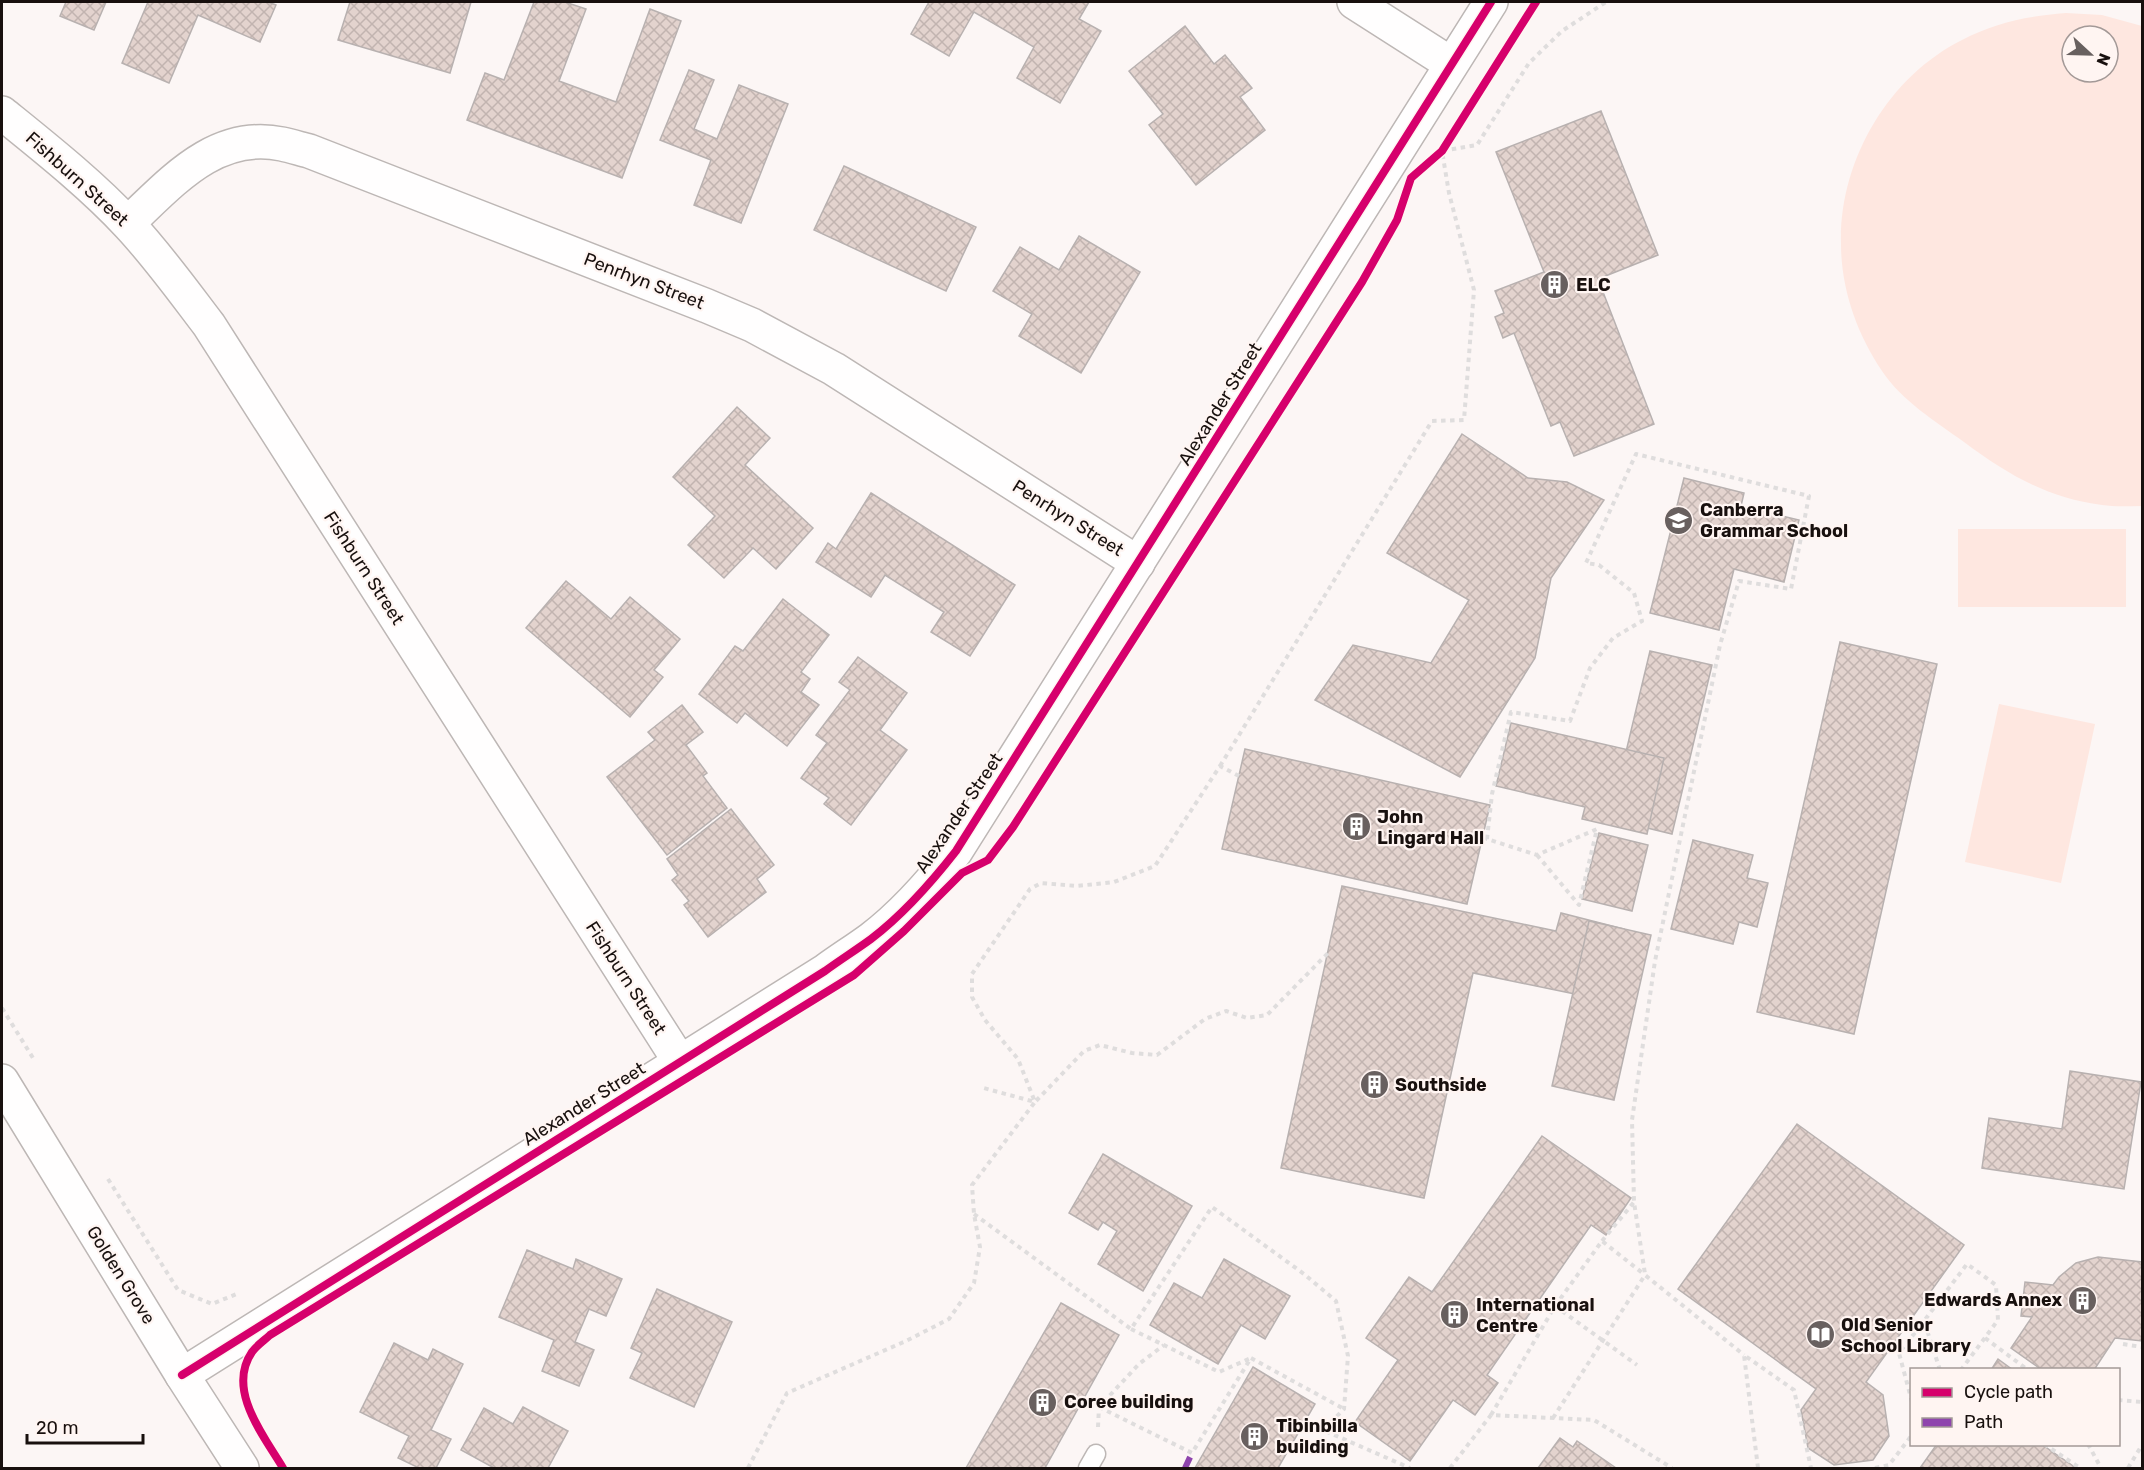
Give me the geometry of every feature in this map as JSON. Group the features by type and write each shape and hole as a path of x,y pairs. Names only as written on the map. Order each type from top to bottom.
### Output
{"street":[{"path":"1354,2 1451,64"},
{"name":"Alexander Street","path":"182,1375 825,971 873,938 932,882 956,851 1491,2"},
{"name":"Fishburn Street","path":"2,113 44,147 128,223 162,262 209,325 680,1062"},
{"name":"Penrhyn Street","path":"128,223 189,166 236,144 281,143 309,151 752,325 834,369 1138,563"},
{"name":"Golden Grove","path":"2,1081 182,1375 242,1468"}],"path":[{"path":"1442,151 1477,145 1529,63 1562,31 1606,2"},
{"path":"1435,158 1449,141"},
{"path":"1035,1102 1018,1059 985,1020 972,997 972,974 1030,889 1041,883 1077,886 1114,882 1155,866 1220,766 1432,421 1464,420 1474,290 1449,193 1442,151"},
{"path":"1538,855 1597,829 1579,905 1538,855 1487,839 1492,794 1511,712 1570,721 1590,668 1613,638 1642,621 1634,593 1599,565 1586,563 1636,454 1809,495 1791,588 1739,581 1720,645 1655,961 1632,1120 1634,1202 1645,1275 1553,1418"},
{"path":"1220,766 1239,776"},
{"path":"748,1468 787,1393 906,1341 949,1318 974,1282 980,1247 972,1185 1035,1102 1084,1051 1100,1045 1132,1053 1157,1055 1205,1019 1226,1011 1247,1018 1267,1015 1328,953"},
{"path":"2,1008 33,1058"},
{"path":"980,1087 1035,1102"},
{"path":"102,1169 178,1290 212,1304 243,1292 263,1323"},
{"path":"1450,1468 1491,1415 1554,1306 1634,1202"},
{"path":"1131,1329 1212,1207 1304,1274 1336,1301 1348,1356 1344,1409 1323,1430 1410,1468"},
{"path":"974,1214 1131,1329 1219,1372 1251,1358"},
{"path":"1602,1241 1744,1355 1794,1390 1811,1468"},
{"path":"1910,1398 1899,1353 1967,1264 1996,1285 1998,1320 1962,1368"},
{"path":"1554,1306 1637,1365"},
{"path":"1924,1321 1939,1368"},
{"path":"1985,1338 2025,1368"},
{"path":"2123,1344 2142,1347"},
{"path":"1092,1461 1099,1407 1139,1364 1164,1345"},
{"path":"1744,1355 1758,1468"},
{"path":"1251,1358 1344,1409"},
{"path":"1099,1407 1192,1453 1251,1358"},
{"path":"2120,1400 2142,1402"},
{"path":"1491,1415 1594,1420 1672,1468"},
{"path":"1875,1468 1889,1467 1910,1436"},
{"path":"2128,1468 2142,1445"},
{"path":"2047,1446 2080,1468"},
{"path":"2089,1446 2101,1468"}],"shaded area":[{"path":"2066,13 2102,15 2142,26 2142,506 2102,505 2063,497 2028,483 1980,454 1920,410 1890,382 1865,342 1847,294 1841,244 1843,213 1849,182 1859,153 1873,125 1891,99 1935,56 1975,34 2000,24 2025,18"},
{"path":"1958,529 2126,529 2126,607 1958,607"},
{"path":"1999,704 2095,724 2061,883 1965,862"}],"building":[{"path":"66,2 106,2 94,30 60,16"},
{"path":"148,2 268,2 276,5 260,42 198,15 169,83 122,63"},
{"path":"350,2 471,2 450,73 338,40"},
{"path":"534,2 565,2 586,9 559,81 616,102 650,9 681,21 622,178 467,120 485,73 504,80"},
{"path":"929,2 1089,2 1079,19 1101,31 1060,103 1017,78 1034,47 974,12 949,56 911,34"},
{"path":"1185,26 1214,64 1225,55 1252,88 1240,97 1265,130 1196,185 1149,125 1163,114 1129,71"},
{"path":"689,70 714,80 694,129 717,139 739,85 788,104 741,223 694,205 711,160 660,140"},
{"name":"ELC","path":"1601,111 1658,255 1598,279 1654,424 1574,456 1560,422 1551,426 1514,333 1503,338 1495,317 1504,313 1495,291 1544,272 1496,152"},
{"path":"844,166 976,227 946,291 814,230"},
{"path":"1079,236 1140,272 1081,373 1019,336 1032,314 993,291 1020,247 1059,270"},
{"path":"737,407 770,438 745,465 813,528 776,569 753,548 724,578 688,545 715,516 673,477"},
{"path":"1462,434 1528,478 1567,482 1604,500 1551,578 1535,658 1460,777 1315,700 1353,645 1431,663 1469,600 1387,553"},
{"path":"1684,478 1744,493 1741,506 1799,520 1784,582 1734,569 1719,630 1650,613"},
{"path":"871,493 1015,585 970,656 931,632 944,612 885,575 871,597 816,562 828,543 836,549"},
{"path":"566,581 611,619 630,597 680,639 654,670 663,677 630,717 526,628"},
{"path":"783,599 829,635 801,672 810,679 801,692 819,705 787,746 745,713 737,723 699,694 735,646 743,651"},
{"path":"1840,642 1937,664 1854,1034 1757,1012"},
{"path":"1650,651 1712,665 1672,834 1610,819"},
{"path":"858,657 907,693 880,730 907,750 851,825 824,804 829,798 801,778 827,743 816,735 850,690 839,682"},
{"path":"682,705 703,732 686,745 707,773 703,776 727,808 667,855 607,777 655,740 648,732"},
{"path":"1511,723 1664,758 1647,834 1582,819 1585,807 1496,786"},
{"name":"John Lingard Hall","path":"1245,749 1490,805 1467,904 1222,849"},
{"path":"731,809 774,865 757,879 766,892 708,937 684,905 689,901 672,880 678,875 667,859"},
{"path":"1599,833 1648,845 1632,911 1582,899"},
{"path":"1693,840 1753,855 1747,878 1768,883 1757,927 1739,922 1733,944 1671,929"},
{"name":"Southside","path":"1342,886 1556,931 1561,913 1624,929 1609,1001 1473,973 1424,1198 1281,1168"},
{"path":"1589,921 1651,935 1614,1100 1552,1086"},
{"path":"2070,1071 2141,1082 2124,1189 1982,1168 1989,1118 2062,1129"},
{"name":"Old Senior School Library","path":"1797,1124 1964,1245 1866,1382 1883,1395 1889,1436 1873,1460 1834,1465 1808,1448 1801,1410 1816,1389 1678,1289"},
{"name":"International Centre","path":"1542,1136 1631,1198 1606,1235 1591,1225 1487,1375 1498,1383 1475,1415 1453,1400 1410,1461 1355,1422 1398,1360 1366,1338 1409,1277 1432,1292"},
{"path":"1103,1154 1192,1206 1143,1291 1098,1264 1117,1231 1103,1222 1098,1230 1069,1213"},
{"path":"527,1250 573,1269 576,1259 622,1279 606,1316 589,1309 575,1342 594,1350 579,1386 542,1371 554,1340 499,1317"},
{"name":"Edwards Annex","path":"2098,1257 2142,1262 2142,1341 2115,1338 2095,1368 2039,1368 2011,1348 2032,1317 2021,1316 2025,1282 2053,1285 2076,1263"},
{"path":"1224,1259 1290,1296 1265,1339 1241,1325 1218,1364 1150,1325 1174,1283 1202,1298"},
{"path":"657,1289 732,1322 694,1407 630,1378 642,1353 631,1348"},
{"name":"Coree building","path":"1061,1303 1119,1335 1045,1468 966,1468"},
{"path":"394,1343 428,1360 433,1349 463,1364 431,1430 451,1439 436,1468 419,1468 398,1458 409,1436 360,1412"},
{"path":"1998,1359 2010,1368 1992,1368"},
{"name":"Tibinbilla building","path":"1253,1367 1315,1404 1278,1468 1195,1468"},
{"path":"523,1407 568,1431 548,1468 494,1468 461,1450 484,1408 513,1424"},
{"path":"1560,1438 1573,1447 1577,1441 1616,1468 1538,1468"},
{"path":"1936,1446 2044,1446 2076,1468 1920,1468"}],"marked path":[{"path":"1185,1468 1192,1453"}],"cycle path":[{"path":"182,1375 825,971 883,929 916,898 956,851 1491,2"},
{"path":"283,1468 251,1412 245,1397 243,1382 245,1367 252,1352 270,1335 854,975 904,931 962,873 988,860 1013,827 1362,282 1397,220 1411,178 1442,151 1536,2"}],"place":[{"name":"ELC","path":"1555,285"},
{"name":"Canberra Grammar School","path":"1679,520"},
{"name":"John Lingard Hall","path":"1356,827"},
{"name":"Southside","path":"1374,1085"},
{"name":"Edwards Annex","path":"2083,1300"},
{"name":"International Centre","path":"1455,1315"},
{"name":"Old Senior School Library","path":"1820,1335"},
{"name":"Coree building","path":"1043,1402"},
{"name":"Tibinbilla building","path":"1255,1436"}]}
